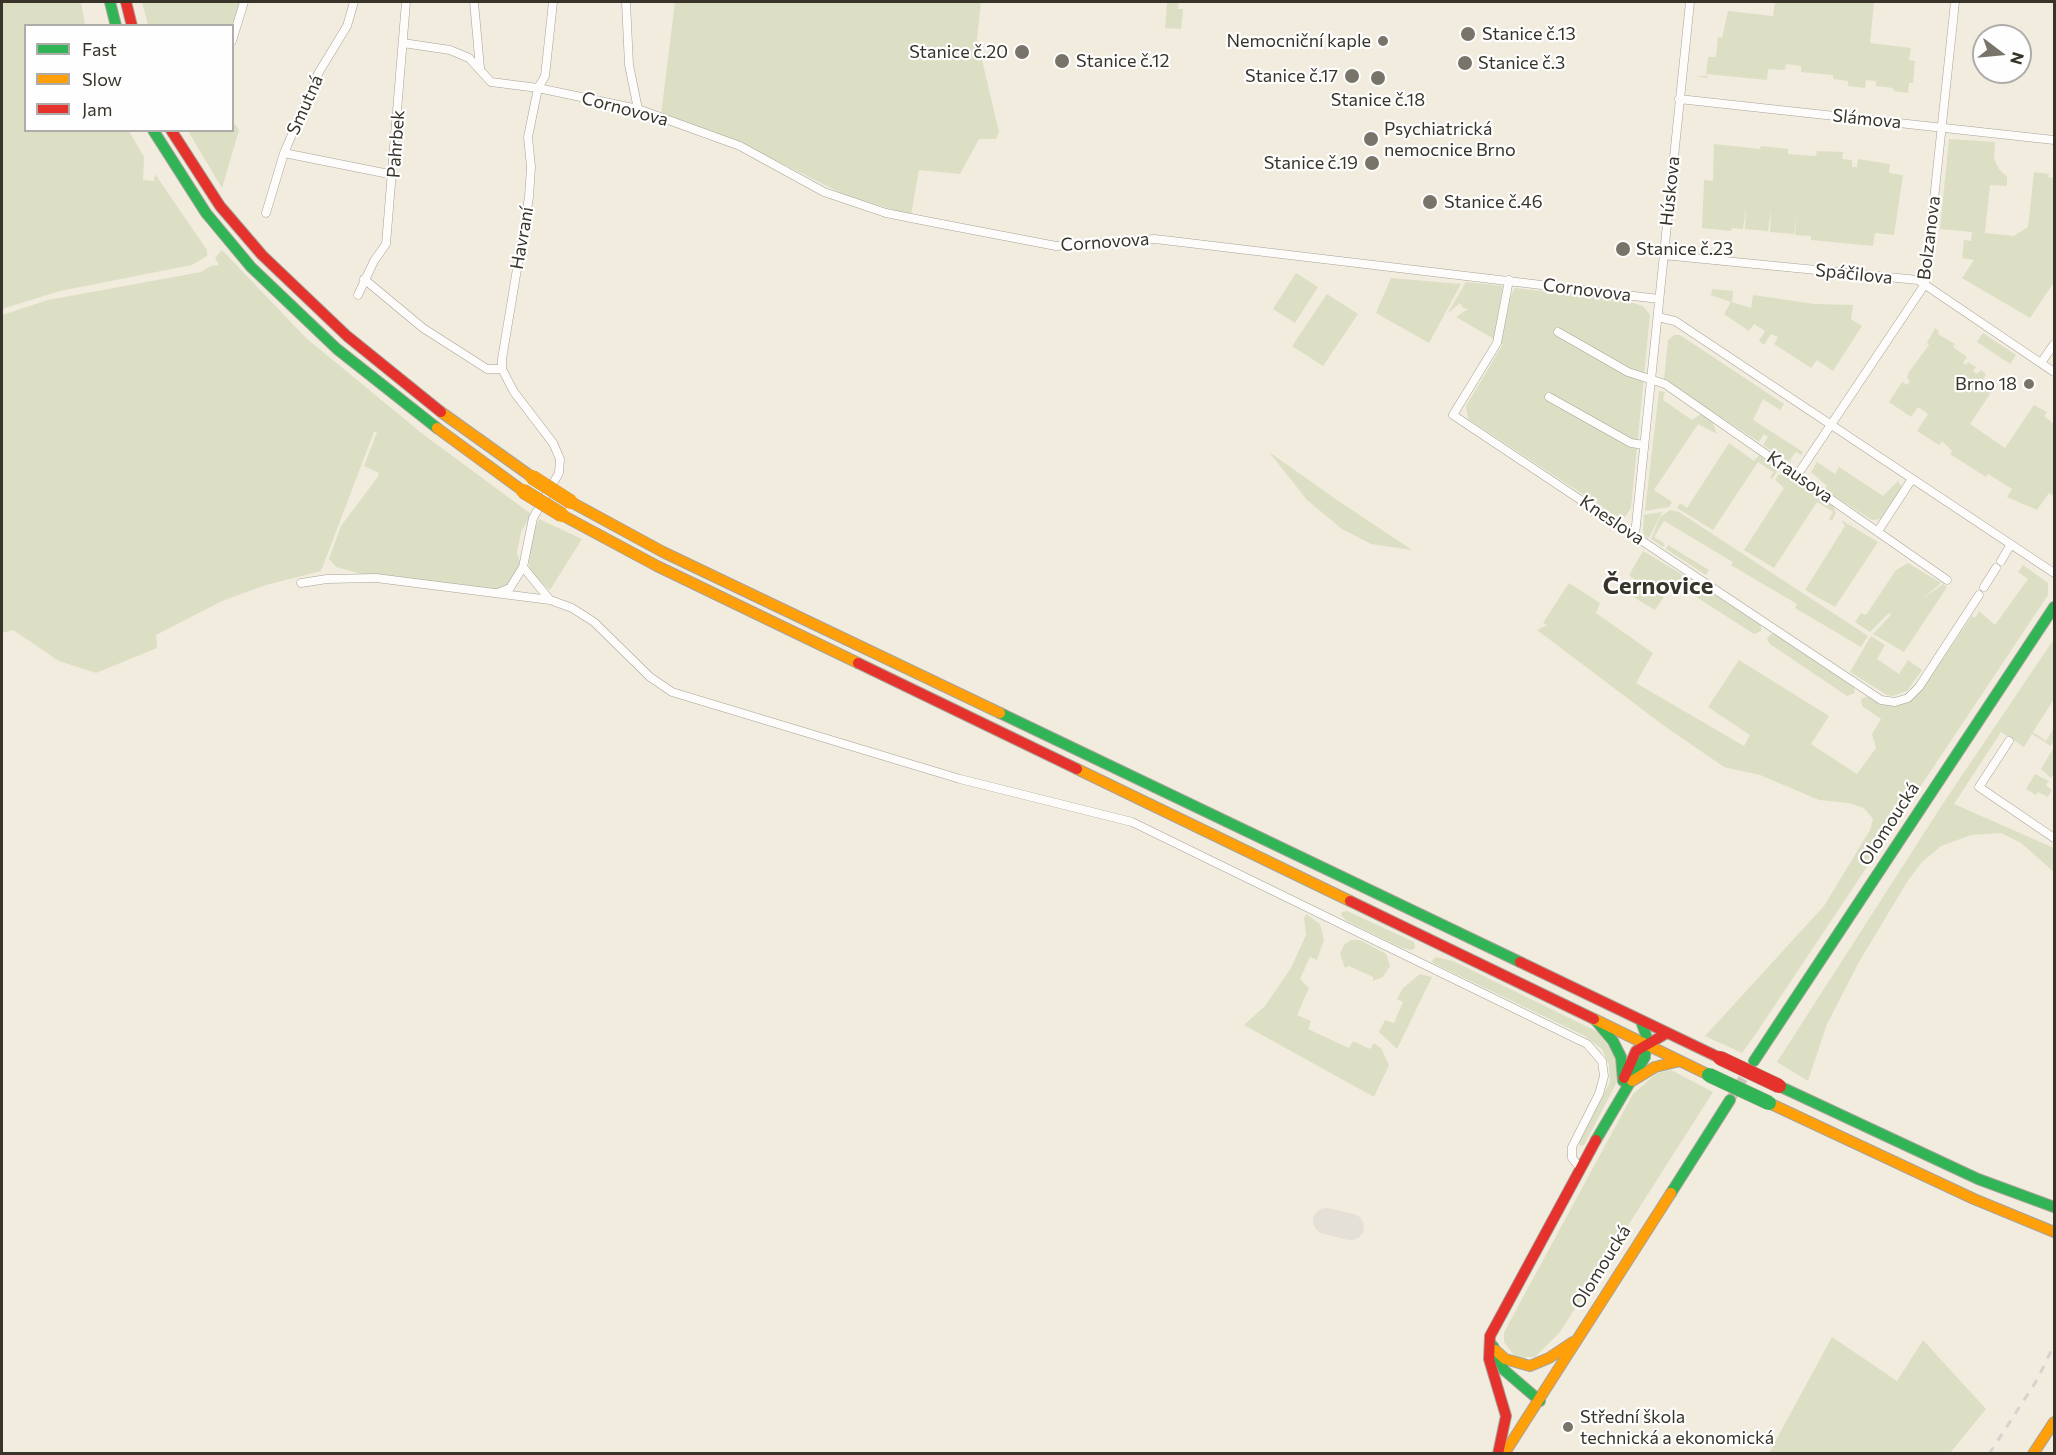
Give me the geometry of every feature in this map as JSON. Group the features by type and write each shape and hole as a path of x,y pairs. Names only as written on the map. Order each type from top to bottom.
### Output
{"main road":[{"path":"110,2 116,24"},
{"path":"126,2 132,24"},
{"path":"154,132 206,213 251,267 337,349 424,419 523,491 562,515 657,566 1586,1013 1709,1075 1974,1199 2055,1232"},
{"path":"172,132 220,206 262,255 347,336 424,399 532,477 571,502 663,552 1641,1021 1968,1174 2055,1207"},
{"name":"Olomoucká","path":"1754,1061 2055,607"},
{"path":"1586,1013 1613,1041 1621,1057 1627,1081"},
{"path":"1641,1021 1647,1043"},
{"path":"1498,1454 1506,1425 1506,1408 1491,1369 1488,1351 1490,1336 1618,1099 1627,1081 1636,1051 1667,1033"},
{"path":"1627,1081 1655,1066 1683,1061"},
{"name":"Olomoucká","path":"1504,1454 1540,1401 1730,1100"},
{"path":"1497,1321 1493,1348 1504,1370 1540,1401"},
{"path":"1493,1348 1505,1359 1530,1366 1549,1358 1578,1339"},
{"path":"2033,1454 2055,1422"}],"street":[{"path":"234,34 244,2"},
{"name":"Smutná","path":"266,213 284,153 319,72 347,26 354,2"},
{"name":"Pahrbek","path":"358,295 364,279 386,244 394,176 405,2"},
{"path":"474,2 480,68"},
{"name":"Havraní","path":"502,369 507,325 529,197 531,167 528,137 538,88 545,76 554,2"},
{"path":"626,2 629,65 638,109"},
{"name":"Húskova","path":"1635,535 1690,2"},
{"name":"Bolzanova","path":"1798,474 1926,284 1955,2"},
{"path":"403,43 450,50 469,58 480,68"},
{"name":"Cornovova","path":"480,68 491,82 538,88 638,109 740,146 824,192 886,213 926,221 1056,246 1155,239 1659,299"},
{"name":"Slámova","path":"1679,99 2055,140"},
{"path":"284,153 394,176"},
{"name":"Spáčilova","path":"1663,255 1918,280 2055,372"},
{"path":"364,279 423,328 487,369 502,369 514,392 553,443 560,459 559,473 533,518 523,567 510,588 497,593"},
{"name":"Kneslova","path":"1509,280 1497,343 1453,415 1881,699 1895,702 1908,698 1919,687 1979,595"},
{"path":"1658,317 1675,321 2055,573"},
{"path":"1558,332 1628,372 1651,380"},
{"path":"2042,363 2055,344"},
{"name":"Krausova","path":"1651,380 1665,384 1798,474 1947,580"},
{"path":"1549,397 1631,443 1644,445"},
{"path":"1878,531 1912,479"},
{"path":"2001,561 2011,544"},
{"path":"523,567 550,600"},
{"path":"1984,587 1996,568"},
{"path":"301,583 327,579 376,578 550,600 572,608 594,622 650,677 672,692 987,786 1086,808 1132,822 1587,1044 1602,1061 1604,1076 1599,1094 1572,1147 1572,1158 1581,1168"},
{"path":"2009,741 1979,787 2055,838"}],"green space":[{"path":"2,2 81,2 85,24 24,24 24,132 130,132 144,157 143,180 154,181 155,174 207,250 207,256 192,265 60,291 2,309"},
{"path":"142,2 241,2 234,28 234,24 148,24"},
{"path":"675,2 981,2 977,39 999,132 996,139 979,139 960,174 919,170 911,215 847,196 749,147 661,115"},
{"path":"1167,2 1179,2 1178,9 1183,9 1181,29 1165,28"},
{"path":"1775,2 1874,2 1870,43 1911,48 1909,60 1915,61 1913,83 1909,83 1908,93 1876,86 1876,81 1866,80 1865,88 1848,86 1848,81 1833,79 1833,75 1801,72 1801,66 1786,64 1785,70 1768,69 1767,80 1707,74 1707,78 1695,76 1706,76 1708,57 1716,57 1718,37 1722,38 1728,11 1773,16"},
{"path":"234,122 239,130 222,188 189,132 234,132"},
{"path":"1949,139 1995,142 1994,159 1999,169 2007,177 2007,186 1990,185 1985,233 2014,236 2028,227 2034,172 2049,174 2048,177 2054,178 2054,282 2030,318 1962,278 1974,260 1962,258 1964,240 1971,241 1972,232 1940,229"},
{"path":"1714,144 1760,149 1761,146 1788,149 1788,154 1816,156 1817,151 1843,152 1842,159 1852,160 1852,167 1857,167 1858,159 1890,164 1889,173 1903,175 1894,235 1875,233 1873,246 1811,240 1811,236 1795,235 1797,212 1794,234 1770,232 1771,209 1768,231 1745,229 1746,207 1743,229 1732,228 1731,231 1702,228 1704,180 1713,181"},
{"path":"222,250 306,338 424,435 531,514 521,532 517,552 520,564 514,580 497,593 376,578 336,567 329,559 341,526 379,473 364,466 377,432 374,432 321,571 266,585 222,601 156,635 157,648 96,673 59,661 13,630 2,633 2,315 48,300 201,272 211,266 219,265 215,258"},
{"path":"1296,273 1318,287 1295,323 1273,309"},
{"path":"1391,278 1461,284 1429,343 1376,313"},
{"path":"1466,282 1503,286 1494,339 1456,317 1468,309 1463,308 1460,303 1447,314"},
{"path":"1515,288 1624,300 1643,306 1650,315 1631,508 1625,517 1619,518 1468,419 1466,406 1503,344 1499,342 1509,300"},
{"path":"1712,289 1733,291 1732,302 1751,308 1753,295 1815,304 1853,305 1851,319 1862,326 1833,371 1817,360 1811,368 1774,344 1778,337 1771,334 1764,345 1759,341 1765,331 1754,324 1749,331 1724,314 1731,302 1711,295"},
{"path":"1327,294 1358,314 1323,366 1292,346"},
{"path":"1935,328 1939,331 1938,334 1955,344 1953,347 1967,357 1963,363 1966,365 1968,362 1976,367 1973,371 1977,374 1981,370 1986,374 1983,380 1994,388 1970,424 2005,448 2034,405 2047,412 2044,416 2054,424 2054,496 2049,493 2037,510 2007,497 2012,489 1988,474 1986,477 1950,454 1952,451 1942,441 1939,445 1917,431 1928,414 1918,407 1911,417 1889,402 1902,382 1907,385 1910,381 1907,378 1909,372 1929,345 1927,343"},
{"path":"1983,333 2016,355 2010,364 1977,342"},
{"path":"1674,335 1680,335 1784,404 1780,410 1763,399 1753,420 1803,452 1801,455 1796,452 1790,460 1793,462 1786,460 1763,445 1768,437 1764,434 1759,442 1664,380 1668,340"},
{"path":"1659,391 1665,392 1663,400 1692,420 1701,414 1712,421 1717,434 1698,424 1654,490 1672,502 1669,507 1645,511"},
{"path":"1729,443 1754,461 1759,455 1778,470 1772,479 1770,478 1773,472 1758,462 1713,530 1677,508 1680,503 1687,508"},
{"path":"1269,452 1412,550 1371,544 1342,529 1307,500"},
{"path":"1817,462 1835,474 1839,467 1883,496 1898,481 1902,487 1882,519 1872,520 1825,490 1827,486 1811,472"},
{"path":"1785,474 1831,500 1836,513 1832,521 1829,519 1833,512 1817,502 1774,568 1744,550 1784,488 1775,480 1778,475"},
{"path":"1670,510 1679,512 1868,636 1861,647 1795,608 1797,604 1731,565 1733,562 1664,521 1654,537 1665,544 1663,547 1651,539 1660,517"},
{"path":"1662,512 1649,538 1645,536 1643,532 1644,515"},
{"path":"539,519 582,539 550,590 530,573 533,534"},
{"path":"1841,520 1878,542 1835,607 1805,590 1845,526"},
{"path":"1668,545 1709,570 1706,575 1666,549"},
{"path":"1643,551 1686,577 1680,587 1673,583 1655,610 1633,597 1640,584 1629,575"},
{"path":"1908,563 1941,583 1921,600 1943,584 1947,587 1904,652 1873,634 1891,615 1889,613 1870,632 1855,622 1861,613 1866,615 1896,570"},
{"path":"2023,565 2048,583 2048,595 1757,1032 1742,1053 1705,1036 1824,906 1870,830 1873,819 1864,808 1849,803 1819,800 1760,775 1724,767 1663,725 1537,630 1547,625 1543,623 1569,583 1600,603 1596,613 1653,653 1636,683 1744,746 1750,735 1708,707 1739,660 1829,716 1811,744 1857,774 1876,748 1872,734 1881,719 1862,706 1861,699 1868,696 1891,706 1911,700 1920,692 1972,616 1975,618 1979,611 1995,625 2028,579 2018,572"},
{"path":"1695,582 1761,625 1761,631 1754,634 1687,591 1689,583"},
{"path":"1771,634 1775,634 1854,687 1855,693 1847,696 1770,644 1767,639"},
{"path":"1871,636 1885,645 1877,659 1899,674 1908,660 1922,670 1907,691 1893,696 1887,695 1850,672"},
{"path":"2054,639 2054,699 2033,732 2046,741 2054,728 2054,741 2051,746 2032,734 2024,747 2001,732 1954,804 2054,848 2054,872 2021,843 2001,833 1971,835 1941,846 1921,863 1907,882 1859,962 1827,1024 1808,1081 1777,1062 1944,802"},
{"path":"2054,747 2054,773 2051,778 2041,769"},
{"path":"2035,774 2049,781 2046,785 2052,790 2048,797 2038,792 2036,795 2026,789"},
{"path":"1347,911 1414,942 1415,948 1411,950 1402,948 1347,921 1341,915 1342,912"},
{"path":"1306,914 1320,924 1324,940 1317,960 1310,957 1300,979 1309,988 1297,1015 1311,1021 1308,1029 1349,1048 1353,1041 1370,1049 1374,1043 1381,1048 1389,1065 1374,1097 1244,1025 1265,1006 1291,968 1306,935 1304,918"},
{"path":"1351,940 1360,940 1386,954 1390,966 1383,977 1373,981 1373,977 1349,966 1345,968 1340,954 1344,945"},
{"path":"1436,957 1453,961 1598,1032 1615,1055 1617,1082 1584,1145 1580,1146 1579,1142 1610,1082 1609,1065 1602,1049 1583,1035 1433,963 1432,960"},
{"path":"1420,974 1432,977 1397,1049 1379,1032 1385,1020 1394,1023 1403,1002 1397,999 1403,988"},
{"path":"1671,1070 1713,1092 1560,1332 1535,1357 1526,1357 1525,1362 1516,1358 1504,1342 1504,1333 1509,1323 1633,1094 1657,1073"},
{"path":"1832,1337 1897,1381 1923,1340 1986,1409 1950,1453 1769,1453"}],"taxiway":[{"path":"1326,1221 1351,1227"}],"tunnel":[{"path":"1730,1100 1751,1066"}],"railway":[{"path":"1989,1454 2037,1380 2054,1345"}],"traffic: fast":[{"path":"110,2 116,24"},
{"path":"154,132 206,213 251,267 337,349 437,428"},
{"path":"1754,1061 2054,607"},
{"path":"1000,713 1520,962"},
{"path":"1596,1140 1645,1057 1646,1035 1641,1021"},
{"path":"1597,1022 1613,1041 1621,1057 1623,1081"},
{"path":"1709,1075 1769,1103"},
{"path":"1779,1086 1978,1179 2054,1207"},
{"path":"1671,1193 1730,1100"},
{"path":"1493,1346 1504,1370 1540,1401"}],"traffic: slow":[{"path":"441,412 532,477"},
{"path":"437,428 523,491"},
{"path":"532,477 571,502"},
{"path":"523,491 562,515"},
{"path":"571,502 663,552 1000,713"},
{"path":"562,515 657,566 858,663"},
{"path":"1077,769 1350,901"},
{"path":"1594,1019 1709,1075"},
{"path":"1632,1081 1655,1067 1680,1061"},
{"path":"1769,1103 1974,1199 2054,1232"},
{"path":"1504,1454 1671,1193"},
{"path":"1495,1350 1505,1359 1530,1366 1549,1358 1573,1342"},
{"path":"2033,1454 2054,1422"}],"traffic: jam":[{"path":"126,2 132,24"},
{"path":"172,132 220,206 262,255 347,336 441,412"},
{"path":"858,663 1077,769"},
{"path":"1350,901 1594,1019"},
{"path":"1520,962 1720,1058"},
{"path":"1624,1078 1636,1051 1667,1033"},
{"path":"1720,1058 1779,1086"},
{"path":"1498,1454 1506,1416 1489,1359 1490,1336 1596,1140"}],"place":[{"name":"Stanice č.13","path":"1468,34"},
{"name":"Nemocniční kaple","path":"1383,41"},
{"name":"Stanice č.20","path":"1022,52"},
{"name":"Stanice č.12","path":"1062,61"},
{"name":"Stanice č.3","path":"1465,63"},
{"name":"Stanice č.17","path":"1352,76"},
{"name":"Stanice č.18","path":"1378,78"},
{"name":"Psychiatrická nemocnice Brno","path":"1371,139"},
{"name":"Stanice č.19","path":"1372,163"},
{"name":"Stanice č.46","path":"1430,202"},
{"name":"Stanice č.23","path":"1623,249"},
{"name":"Brno 18","path":"2029,384"},
{"name":"Střední škola technická a ekonomická","path":"1568,1427"}],"district":[{"name":"Černovice","path":"1658,586"}]}
